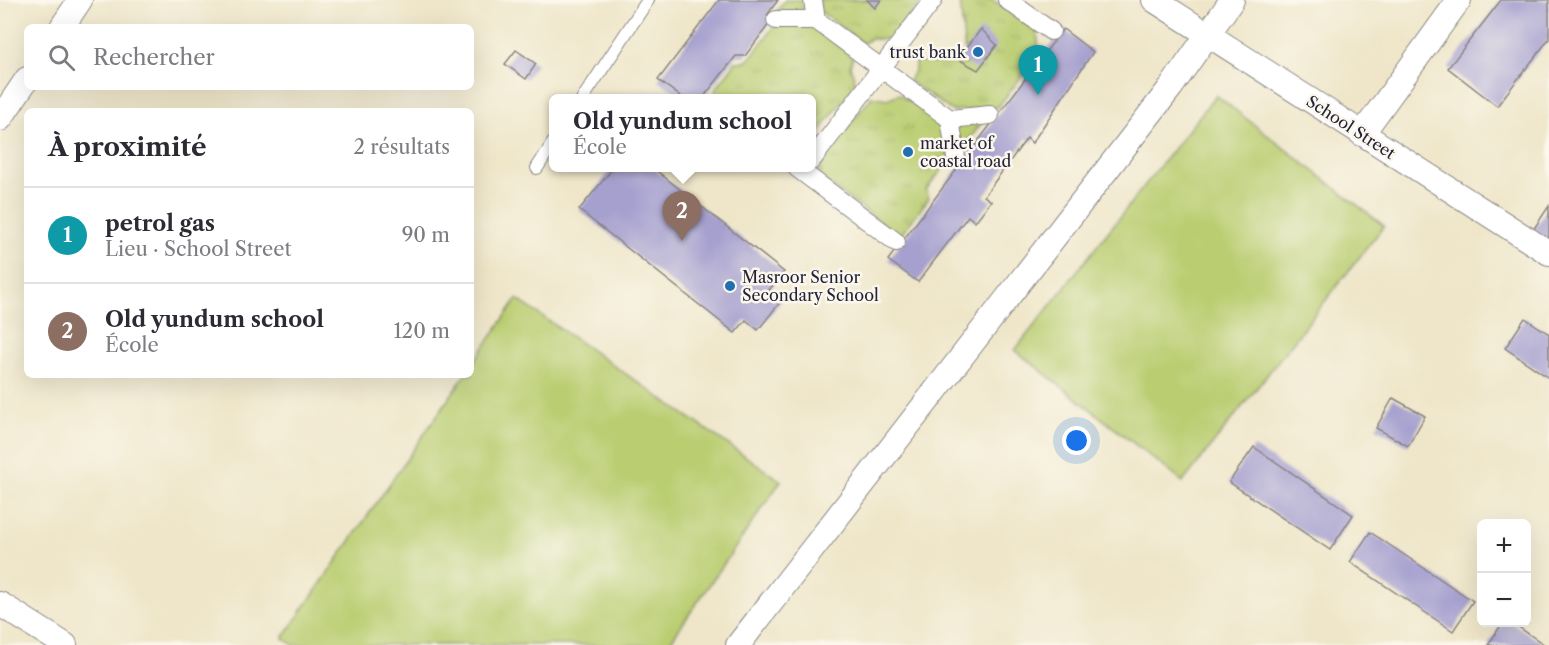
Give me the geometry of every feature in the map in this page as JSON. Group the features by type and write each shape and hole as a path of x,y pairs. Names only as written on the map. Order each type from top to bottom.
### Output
{"street":[{"path":"64,24 80,0"},
{"path":"813,0 816,20"},
{"path":"816,152 933,0"},
{"path":"1007,0 1051,31"},
{"name":"School Street","path":"1154,0 1549,254"},
{"path":"738,645 1171,87 1232,0"},
{"path":"1362,134 1459,0"},
{"path":"776,20 816,20 950,119 990,115"},
{"path":"0,118 24,83"},
{"path":"950,119 956,158"},
{"path":"810,172 897,242"},
{"path":"5,615 64,645"}],"lane":[{"path":"586,94 648,0"},
{"path":"537,168 549,149"}],"green space":[{"path":"785,0 808,0 808,14 775,14"},
{"path":"819,0 922,0 892,39 871,39 863,43 820,11"},
{"path":"960,0 993,0 1037,32 1039,54 998,107 952,111 909,81 915,69 915,62 966,64"},
{"path":"812,25 853,57 850,66 856,84 816,136 816,94 716,94 715,90 736,62 748,61 774,26"},
{"path":"899,94 941,123 950,164 943,168 926,190 929,198 900,236 823,180 819,172 822,161 872,96 887,99"},
{"path":"1216,95 1384,226 1183,482 1015,350"},
{"path":"983,121 959,153 954,124"},
{"path":"517,299 781,481 668,645 293,645 283,638 463,378 474,378 474,362"}],"building":[{"path":"719,0 778,0 767,15 770,23 745,56 736,56 706,94 677,94 658,80"},
{"path":"867,0 881,0 875,8"},
{"path":"1501,0 1549,0 1549,39 1497,106 1448,68"},
{"name":"trust bank","path":"981,29 997,45 978,70 958,59"},
{"path":"1063,29 1093,52 1032,143 1027,138 984,196 991,201 975,222 968,216 918,282 888,260"},
{"path":"516,50 536,64 526,79 505,64"},
{"path":"610,172 658,172 784,272 769,290 782,300 758,330 746,320 735,333 579,210"},
{"path":"1549,206 1549,240 1533,230"},
{"path":"1525,318 1549,334 1549,378 1505,348"},
{"path":"1393,398 1425,416 1408,446 1376,428"},
{"path":"1254,447 1353,515 1330,550 1229,482"},
{"path":"1370,532 1473,601 1453,631 1350,562"},
{"path":"1500,627 1518,627 1545,645 1488,645"}],"place":[{"name":"trust bank","path":"978,52"},
{"name":"petrol gas","path":"1038,95"},
{"name":"market of coastal road","path":"908,152"},
{"name":"Old yundum school","path":"682,241"},
{"name":"Masroor Senior Secondary School","path":"730,286"}]}
